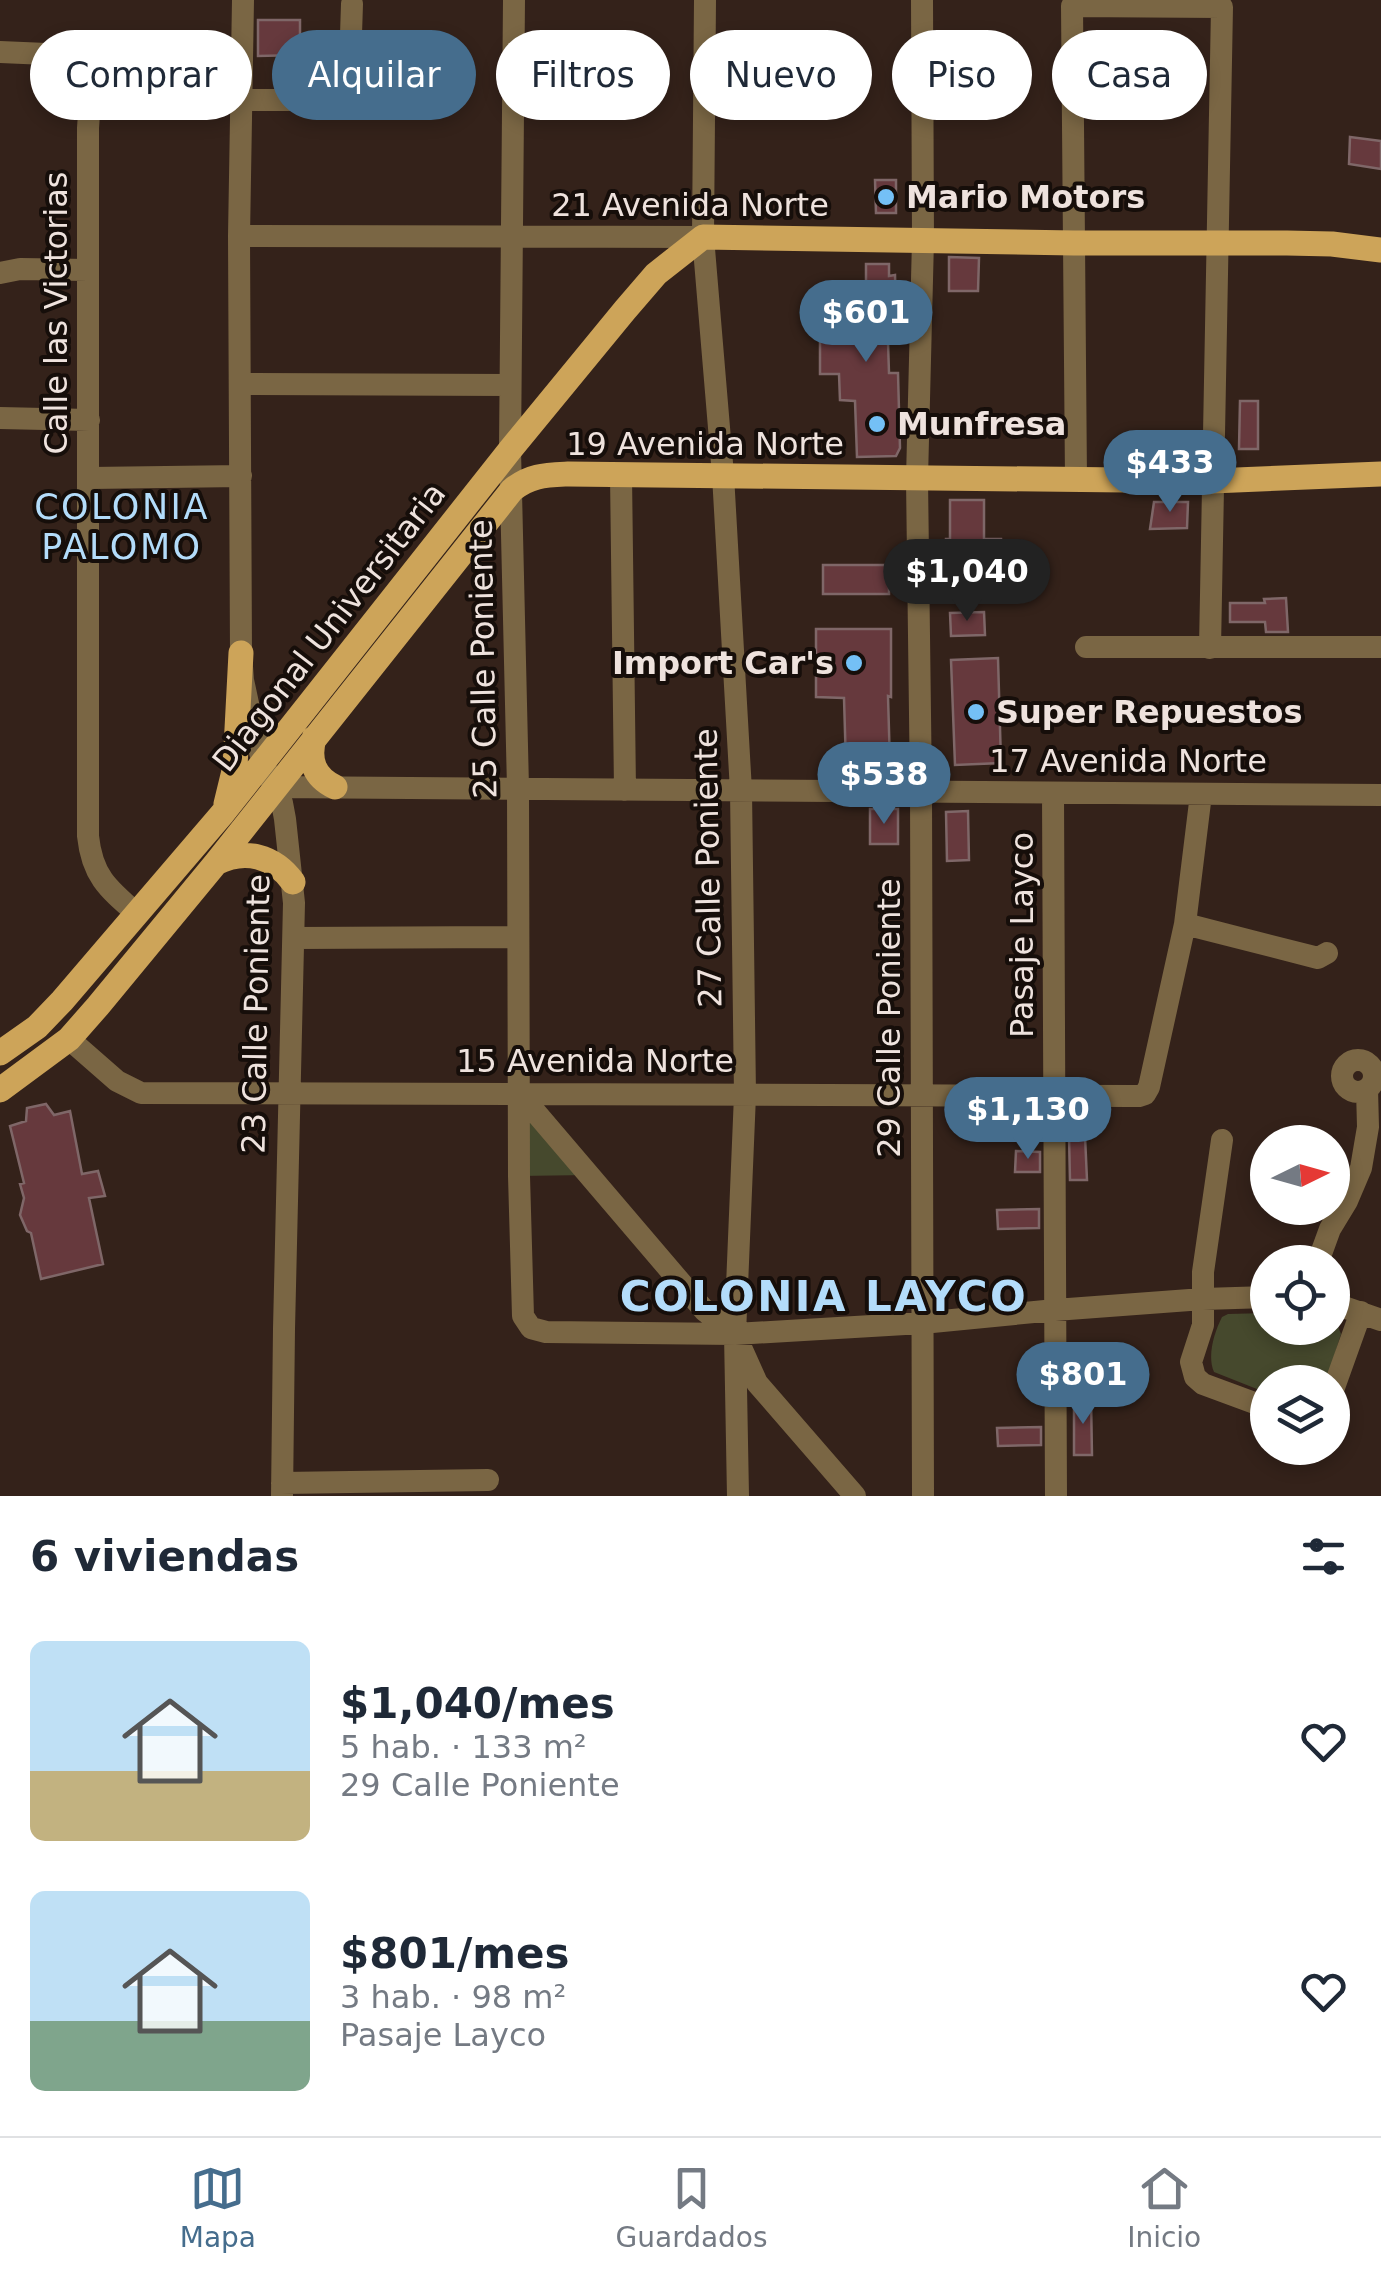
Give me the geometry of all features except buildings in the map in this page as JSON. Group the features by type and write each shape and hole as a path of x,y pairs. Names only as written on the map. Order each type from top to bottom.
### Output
{"main road":[{"name":"21 Avenida Norte","path":"703,237 1332,244 1381,250"},
{"name":"Diagonal Universitaria","path":"0,1054 38,1027 223,814 510,450 656,274 703,237"},
{"name":"19 Avenida Norte","path":"512,490 524,480 539,476 1212,482 1381,474"},
{"name":"Diagonal Universitaria","path":"0,1090 68,1039 216,863 512,490"},
{"path":"223,814 235,767 241,653"},
{"path":"314,738 314,768 320,778 335,787"},
{"path":"216,863 234,856 254,856 280,868 293,882"}],"street":[{"name":"23 Calle Poniente","path":"242,0 242,30"},
{"name":"25 Calle Poniente","path":"514,0 510,450 523,1316 531,1328 546,1332 735,1334"},
{"name":"27 Calle Poniente","path":"705,0 703,237 723,475 741,791 745,1094 735,1334 738,1496"},
{"name":"29 Calle Poniente","path":"922,0 924,240 917,479 923,1496"},
{"path":"252,100 340,100 349,96 352,4"},
{"path":"1076,480 1072,6 1222,6 1210,648"},
{"path":"0,52 30,53"},
{"name":"Calle las Victorias","path":"89,120 89,848 102,882 136,913"},
{"name":"23 Calle Poniente","path":"241,120 241,653 246,697 263,763 285,819 295,938 288,1093 282,1490"},
{"name":"21 Avenida Norte","path":"239,236 703,237"},
{"path":"0,273 20,269 88,270"},
{"path":"241,384 510,385"},
{"path":"0,418 89,420"},
{"path":"621,475 625,790"},
{"path":"90,478 240,476"},
{"path":"1086,647 1381,647"},
{"name":"17 Avenida Norte","path":"275,786 1381,795"},
{"name":"Pasaje Layco","path":"1053,793 1056,1496"},
{"path":"1202,794 1185,924 1318,958 1327,953"},
{"name":"15 Avenida Norte","path":"68,1039 117,1081 141,1093 1140,1096 1148,1088 1185,924"},
{"path":"295,938 518,937"},
{"path":"1324,1245 1361,1168 1368,1126 1367,1089"},
{"path":"518,1093 706,1311 735,1334 757,1383 855,1496"},
{"path":"1222,1140 1203,1272 1203,1325 1192,1362 1195,1377 1204,1384 1250,1401"},
{"path":"735,1334 1250,1298"},
{"path":"1346,1365 1371,1316"},
{"path":"282,1490 488,1480"}],"green space":[{"path":"519,1093 589,1175 519,1176"},
{"path":"1250,1313 1250,1345 1338,1345 1331,1365 1250,1365 1250,1386 1214,1372 1212,1345 1222,1317"}],"place":[{"name":"Mario Motors","path":"886,197"},
{"name":"Munfresa","path":"877,424"},
{"name":"Import Car's","path":"854,663"},
{"name":"Super Repuestos","path":"976,712"}],"district":[{"name":"COLONIA PALOMO","path":"122,527"},
{"name":"COLONIA LAYCO","path":"824,1296"}]}
